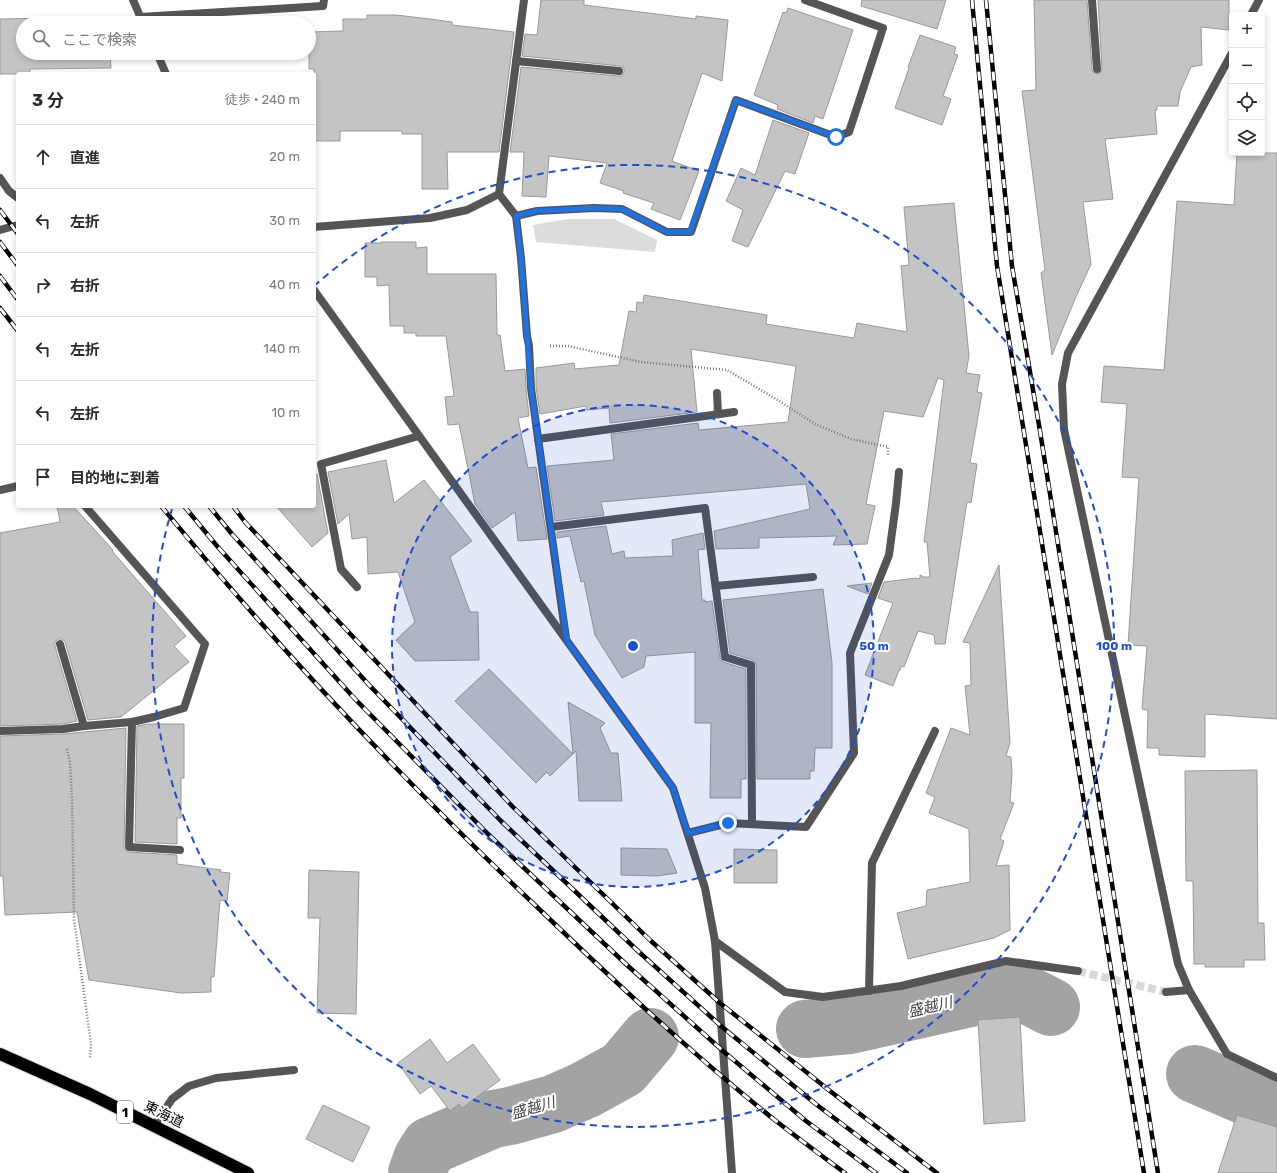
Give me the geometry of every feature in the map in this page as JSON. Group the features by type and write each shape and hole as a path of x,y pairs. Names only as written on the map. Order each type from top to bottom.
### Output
{"highway":[{"name":"東海道","path":"0,1054 90,1094 248,1173"}],"street":[{"path":"132,0 140,16"},
{"path":"194,16 323,6 324,0"},
{"path":"524,0 499,194 516,216 521,258 531,388 567,641"},
{"path":"516,216 537,211 594,208 622,209 667,232 690,232 736,100 836,137 849,132 883,28 805,0"},
{"path":"1092,0 1096,69"},
{"path":"1253,12 1259,0"},
{"path":"1229,58 1068,353 1062,384 1064,429 1178,964 1189,990 1227,1054 1277,1078"},
{"path":"160,60 165,72"},
{"path":"516,61 619,72"},
{"path":"0,178 16,196"},
{"path":"316,227 430,218 467,210 499,194"},
{"path":"0,230 16,226"},
{"path":"316,293 673,788 705,888 715,941 732,1173"},
{"path":"717,393 718,414"},
{"path":"538,439 734,412"},
{"path":"357,587 341,569 321,464 419,436"},
{"path":"688,833 728,823 806,827 854,753 850,653 889,555 899,472"},
{"path":"0,490 16,486"},
{"path":"0,731 63,729 132,722 184,708 205,644 87,508"},
{"path":"551,527 706,508 725,657 751,665 752,824"},
{"path":"716,586 813,576"},
{"path":"60,644 84,726"},
{"path":"132,722 129,847 180,850"},
{"path":"869,991 872,863 935,731"},
{"path":"715,941 784,992 823,997 900,986 1006,961 1078,971"},
{"path":"1166,992 1189,990"},
{"path":"154,1126 172,1099 189,1086 216,1078 294,1070"}],"path":[{"path":"63,729 70,762 74,919 91,1044 90,1059"}],"shaded area":[{"path":"568,219 614,219 657,240 655,252 536,242 533,225"}],"building":[{"path":"541,0 584,0 584,5 696,19 696,16 728,20 722,81 702,73 672,161 699,171 680,220 651,209 654,203 623,193 624,191 600,183 607,163 549,156 546,197 522,196 524,152 510,152 521,67 618,76 622,76 624,72 624,68 620,66 522,56 525,34 537,35"},
{"path":"862,0 946,0 937,29 861,6"},
{"path":"1034,0 1087,0 1092,69 1093,72 1097,74 1100,73 1102,69 1098,0 1229,0 1229,30 1201,27 1202,65 1191,67 1180,92 1178,106 1157,106 1157,110 1155,110 1157,134 1105,139 1113,199 1083,202 1091,264 1052,355 1041,273 1045,270 1022,91 1036,90"},
{"path":"788,8 853,30 823,119 815,116 813,123 777,109 778,105 754,95 783,12 786,13"},
{"path":"367,15 396,15 452,22 452,25 514,32 499,152 447,152 448,189 422,189 422,134 402,134 402,131 340,131 340,141 316,141 316,72 314,72 314,69 309,69 309,60 316,60 316,32 343,31 343,19 367,19"},
{"path":"0,19 16,19 16,60 110,60 111,68 30,69 30,72 0,74"},
{"path":"920,35 956,47 954,54 958,55 943,96 951,99 942,125 895,108"},
{"path":"773,120 809,133 795,174 785,171 748,247 732,241 743,210 726,201 741,168 755,175"},
{"path":"1265,153 1277,153 1277,719 1205,714 1205,757 1159,755 1159,748 1147,748 1148,710 1142,709 1147,646 1128,645 1139,478 1122,477 1127,404 1101,402 1104,366 1164,370 1177,201 1234,205 1237,156 1265,156"},
{"path":"954,203 969,356 966,373 980,375 977,392 982,393 970,463 977,464 971,503 967,502 945,644 935,644 934,635 918,631 904,667 901,666 893,686 865,675 893,603 878,598 884,582 916,578 920,579 920,575 930,577 927,542 924,542 944,380 938,378 923,417 884,411 866,504 875,506 867,544 833,545 837,536 759,538 759,548 716,549 714,531 810,509 806,484 601,502 604,515 555,521 547,466 614,460 611,434 698,423 699,430 788,422 796,366 691,349 697,412 610,423 609,408 586,410 586,406 540,414 536,387 536,368 574,363 575,369 619,365 629,311 636,312 637,302 643,303 644,295 767,315 766,324 854,338 857,323 907,332 901,266 909,265 904,207"},
{"path":"416,242 416,248 427,247 427,274 496,274 497,335 500,335 505,371 525,369 529,416 518,418 528,468 536,467 547,539 518,541 515,512 492,528 475,504 459,424 448,425 445,397 454,396 446,336 416,336 416,333 404,333 404,326 390,326 389,285 377,286 377,277 365,277 365,243"},
{"path":"386,460 394,503 424,480 472,541 450,557 470,612 478,612 479,660 415,661 396,640 415,622 398,572 368,574 367,537 352,539 349,514 338,524 328,472"},
{"path":"316,474 328,533 312,547 278,508 316,508"},
{"path":"57,508 75,508 113,550 112,551 186,636 174,646 189,662 121,717 88,720 65,642 62,639 58,639 55,642 55,646 77,721 63,724 0,726 0,533 60,522"},
{"path":"606,526 612,554 624,551 625,558 673,556 672,540 703,533 705,549 698,550 702,600 705,600 705,602 712,601 720,658 723,662 746,669 746,779 741,779 741,798 710,798 711,723 695,723 695,652 646,656 644,667 622,678 595,635 584,581 581,582 570,536 557,538 557,532"},
{"path":"999,565 1010,743 1006,756 1011,757 1012,774 1010,802 1014,803 1000,839 1004,841 996,866 1009,865 1010,930 994,938 908,959 897,913 926,906 927,890 970,882 969,829 929,813 935,797 926,793 951,728 970,735 965,686 971,685 970,643 963,642"},
{"path":"872,583 868,594 847,586"},
{"path":"823,589 832,663 832,748 815,748 814,771 810,771 810,779 757,779 756,664 753,660 730,653 723,600"},
{"path":"489,669 573,754 550,776 547,772 536,783 455,701"},
{"path":"568,702 605,723 600,728 611,753 618,753 622,801 579,801 576,751 573,754"},
{"path":"149,724 184,724 184,778 181,778 181,818 177,818 177,844 135,842 137,726"},
{"path":"126,728 124,850 129,852 177,855 177,864 221,870 220,872 230,873 227,901 220,900 214,977 211,977 211,992 181,993 89,980 77,912 5,915 3,876 0,876 0,736 63,734"},
{"path":"1257,770 1258,923 1264,923 1265,960 1244,960 1244,967 1205,967 1205,964 1194,964 1193,881 1186,881 1185,771"},
{"path":"621,848 667,849 677,873 657,876 621,875"},
{"path":"734,849 777,850 777,883 734,883"},
{"path":"309,870 359,872 356,1014 317,1013 320,918 308,918"},
{"path":"1020,1017 1025,1121 984,1124 978,1020"},
{"path":"430,1039 447,1063 473,1044 500,1080 462,1108 459,1104 450,1111 431,1086 420,1094 398,1063"},
{"path":"323,1105 370,1127 353,1162 306,1139"},
{"path":"1237,1115 1277,1127 1277,1173 1218,1173"}],"waterway":[{"name":"盛越川","path":"805,1029 850,1025 1006,990 1018,990 1051,1007"},
{"name":"盛越川","path":"417,1173 422,1159 430,1146 493,1119 510,1116 553,1104 585,1090 623,1069 650,1037"},
{"name":"盛越川","path":"1195,1074 1253,1099 1277,1107"}],"tunnel":[{"path":"1078,971 1166,992"}],"railway":[{"path":"972,0 997,266 1144,1173"},
{"path":"986,0 1012,266 1040,431 1158,1173"},
{"path":"0,210 16,231"},
{"path":"0,242 16,263"},
{"path":"0,276 16,297"},
{"path":"0,308 16,328"},
{"path":"163,508 205,559 342,712 486,858 683,1043 776,1121 845,1173"},
{"path":"186,508 217,546 355,699 488,834 628,966 723,1051 806,1121 876,1173"},
{"path":"211,508 232,534 370,686 501,821 639,952 721,1026 817,1105 907,1173"},
{"path":"234,508 245,522 513,807 651,941 720,1003 830,1091 937,1173"}],"route":[{"path":"728,823 688,833 673,788 567,641 531,388 529,346 516,216 537,211 594,208 622,209 667,232 690,232 736,100 836,137"}]}
